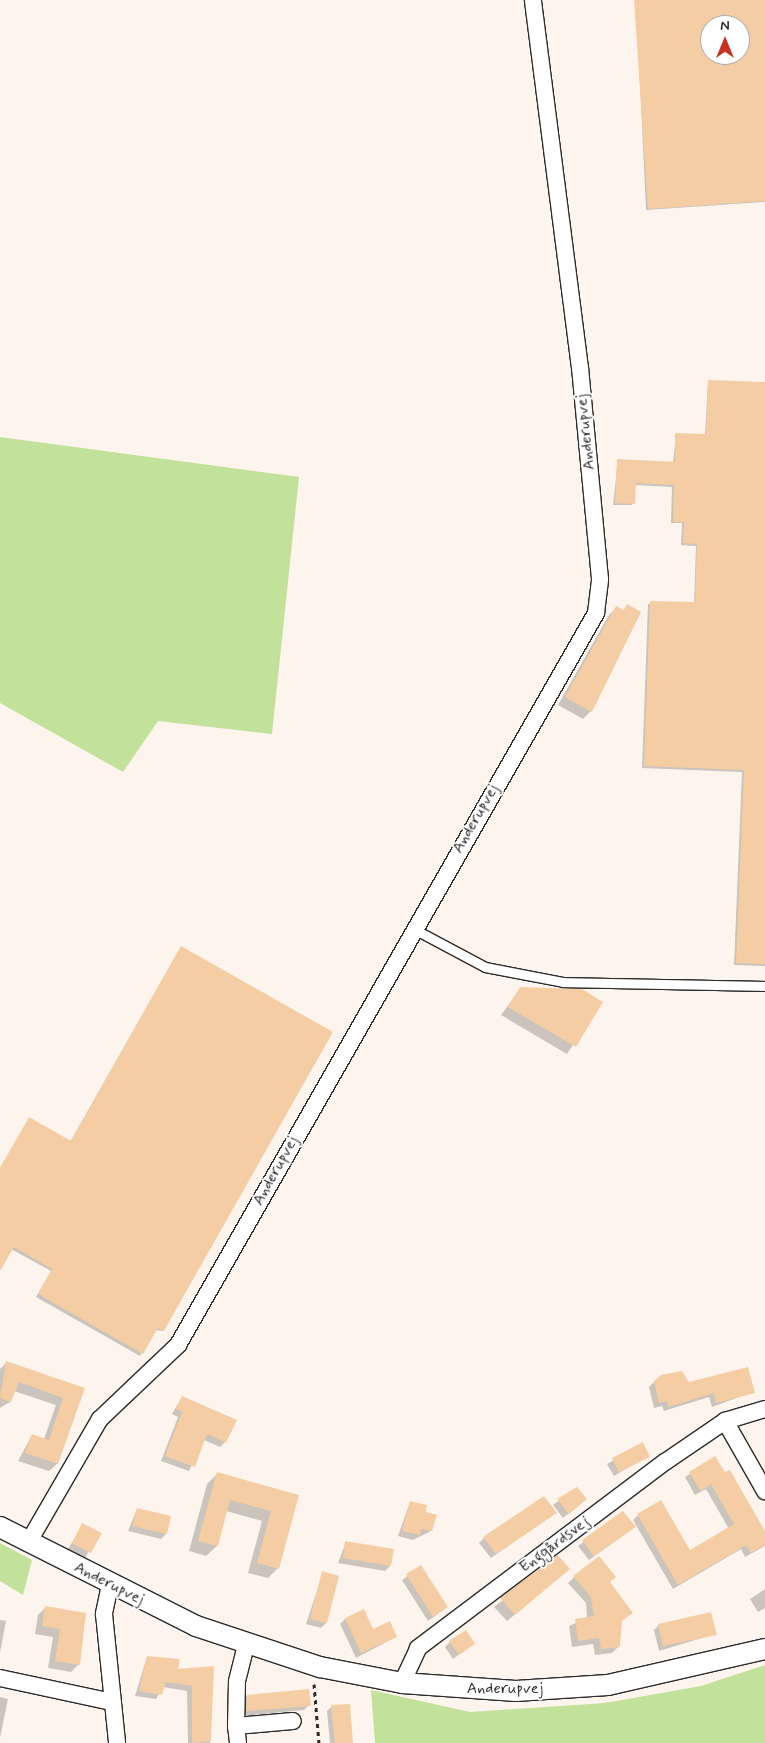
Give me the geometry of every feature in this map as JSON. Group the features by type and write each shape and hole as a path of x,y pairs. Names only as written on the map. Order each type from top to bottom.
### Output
{"street":[{"name":"Anderupvej","path":"28,1543 100,1419 178,1345 412,928 596,612 600,579 580,368 533,0"},
{"name":"Enggårdsvej","path":"402,1683 418,1648 725,1421 765,1409"},
{"path":"725,1421 765,1491"},
{"name":"Anderupvej","path":"0,1527 110,1585 246,1645 313,1665 402,1683 516,1691 608,1685 765,1649"},
{"path":"110,1585 104,1614 117,1743"},
{"path":"238,1743 236,1726 237,1682 246,1645"},
{"path":"0,1678 112,1702"},
{"path":"236,1726 293,1721"}],"lane":[{"path":"412,928 485,967 563,982 765,986"}],"path":[{"path":"313,1665 320,1743"}],"green space":[{"path":"0,437 299,477 272,734 158,721 123,772 0,703"},
{"path":"0,1543 32,1560 23,1595 0,1581"},
{"path":"765,1665 765,1743 375,1743 371,1690 470,1712 605,1703 701,1686"}],"building":[{"path":"634,0 765,0 765,201 648,209"},
{"path":"708,380 765,382 765,964 736,963 744,770 644,766 650,601 695,602 697,544 683,543 684,522 673,522 674,485 636,483 635,504 615,503 617,459 675,462 675,433 706,434"},
{"path":"627,604 641,612 592,712 565,697 616,606 624,610"},
{"path":"181,946 333,1032 164,1331 158,1328 143,1354 38,1294 52,1269 14,1247 0,1271 0,1168 29,1117 71,1141"},
{"path":"520,987 582,989 603,1002 576,1047 508,1007"},
{"path":"6,1361 85,1388 58,1464 25,1453 32,1434 49,1440 63,1398 19,1382 11,1402 0,1398"},
{"path":"748,1367 755,1393 716,1403 714,1393 668,1407 667,1401 659,1403 654,1381 661,1375 682,1371 689,1382"},
{"path":"182,1396 237,1420 226,1443 207,1434 195,1467 165,1456 182,1412 176,1409"},
{"path":"643,1442 650,1457 619,1472 612,1458"},
{"path":"715,1456 725,1472 730,1470 765,1531 765,1545 751,1553 746,1545 678,1585 637,1514 661,1500 690,1550 734,1524 711,1484 701,1491 689,1472"},
{"path":"217,1472 299,1495 279,1569 257,1563 271,1511 230,1500 218,1546 198,1541"},
{"path":"577,1487 587,1499 569,1514 557,1499"},
{"path":"544,1496 557,1513 496,1554 483,1537"},
{"path":"410,1501 427,1505 426,1512 437,1515 432,1531 421,1529 420,1535 402,1531"},
{"path":"137,1508 171,1516 167,1534 132,1526"},
{"path":"623,1511 636,1527 594,1556 582,1540"},
{"path":"82,1523 102,1533 91,1553 72,1543"},
{"path":"345,1541 394,1549 391,1566 343,1558"},
{"path":"558,1555 570,1569 515,1615 500,1598"},
{"path":"599,1556 616,1577 610,1582 633,1613 622,1621 620,1647 601,1649 599,1638 578,1641 575,1619 594,1616 591,1597 573,1576"},
{"path":"421,1565 448,1607 433,1617 406,1574"},
{"path":"322,1571 339,1576 327,1623 310,1619"},
{"path":"45,1606 86,1613 80,1665 55,1661 60,1629 42,1626"},
{"path":"364,1609 373,1629 390,1621 397,1637 361,1653 345,1618"},
{"path":"711,1612 717,1635 663,1646 658,1624"},
{"path":"466,1630 475,1644 459,1655 449,1641"},
{"path":"147,1656 180,1659 178,1669 214,1666 211,1741 192,1743 192,1686 166,1682 162,1695 139,1691"},
{"path":"309,1689 311,1706 246,1711 247,1695"},
{"path":"350,1704 353,1743 335,1743 331,1705"}]}
